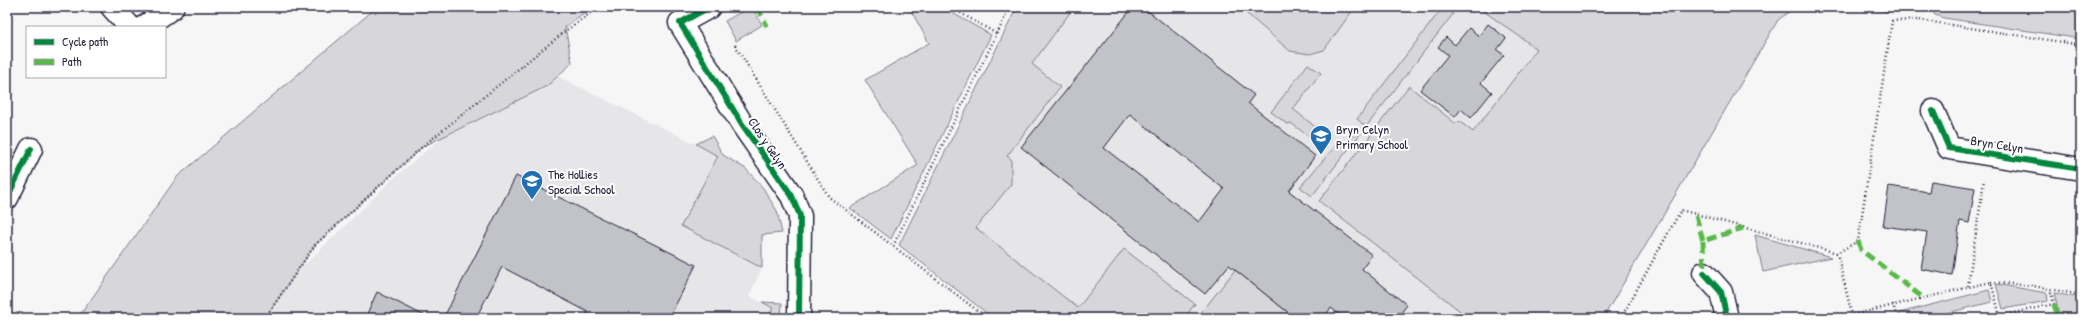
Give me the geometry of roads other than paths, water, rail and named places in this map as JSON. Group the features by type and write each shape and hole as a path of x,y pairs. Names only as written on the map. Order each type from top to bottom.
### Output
{"street":[{"path":"112,7 129,26"},
{"name":"Clos y Gelyn","path":"709,7 680,23 742,124 792,196 800,216 799,318"},
{"path":"145,26 172,8"},
{"name":"Bryn Celyn","path":"1933,111 1949,148 2081,169"},
{"path":"9,190 31,149"},
{"path":"1704,273 1721,292 1727,318"}],"place":[{"name":"Bryn Celyn Primary School","path":"1321,156"},
{"name":"The Hollies Special School","path":"532,200"}]}
